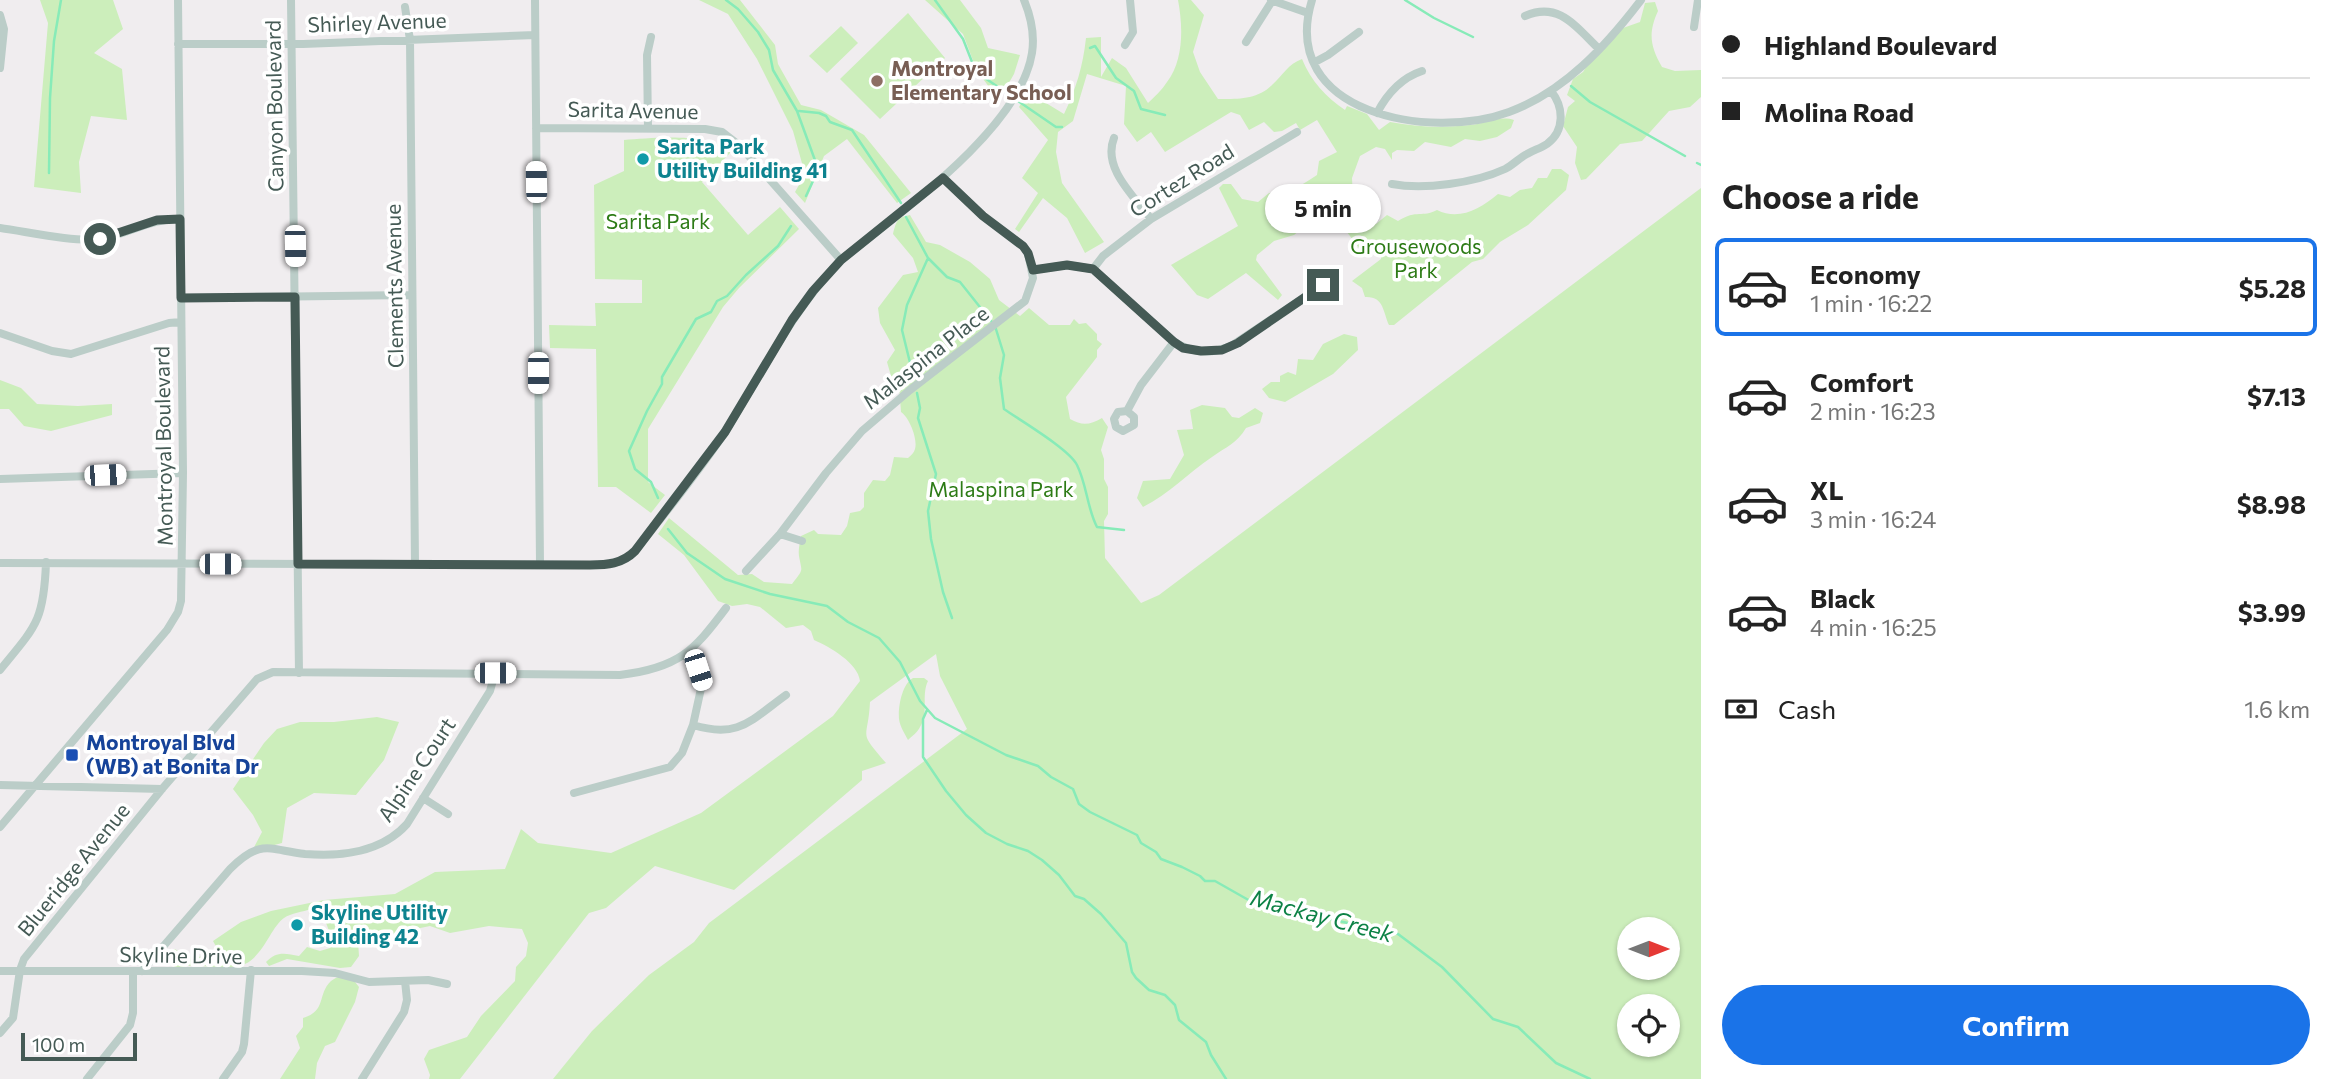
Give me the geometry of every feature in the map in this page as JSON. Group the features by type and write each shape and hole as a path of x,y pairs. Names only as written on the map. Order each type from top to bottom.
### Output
{"street":[{"name":"Montroyal Boulevard","path":"0,827 171,625 182,595 178,0"},
{"name":"Canyon Boulevard","path":"291,0 299,673"},
{"path":"535,0 540,564"},
{"path":"0,563 610,565 630,556 725,432 792,320 813,291 841,260 943,178 990,131 1024,79 1032,54 1034,37 1031,16 1024,0"},
{"path":"1125,45 1133,32 1130,0"},
{"path":"1246,42 1272,0 1308,13"},
{"path":"1312,0 1308,13 1307,38 1323,78 1338,92 1354,104 1377,113 1412,122 1458,123 1509,112 1551,91 1599,49 1641,0"},
{"path":"1694,27 1698,0"},
{"name":"Clements Avenue","path":"405,7 410,40 415,564"},
{"path":"1525,16 1542,10 1558,13 1599,49"},
{"path":"0,15 5,29 0,68"},
{"path":"1315,62 1359,32"},
{"name":"Shirley Avenue","path":"178,44 293,44 535,35"},
{"path":"648,128 648,55 651,37"},
{"path":"1377,113 1398,85 1409,75 1422,71"},
{"path":"1392,184 1432,187 1494,173 1510,166 1548,143 1558,130 1561,112 1551,91"},
{"name":"Sarita Avenue","path":"536,128 705,129 729,136 841,260"},
{"name":"Cortez Road","path":"1093,269 1103,256 1151,219 1297,132"},
{"path":"1114,138 1110,148 1113,166 1151,219"},
{"path":"943,178 983,216 1023,246 1033,270 1067,265 1093,269 1174,342 1192,350 1222,350 1238,343 1323,285 1327,287"},
{"path":"0,228 96,239 116,235 157,220 180,219"},
{"name":"Malaspina Place","path":"746,571 780,534 862,431 910,390 1024,302 1030,290 1033,270"},
{"path":"181,298 412,295"},
{"path":"0,333 52,351 71,354 181,322"},
{"path":"1127,411 1141,386 1174,342"},
{"path":"0,479 183,472"},
{"path":"780,534 802,541"},
{"path":"0,670 38,620 45,598 46,562"},
{"path":"573,793 670,767 682,753 693,725 702,684 698,670 685,655 704,638 726,608"},
{"name":"Blueridge Avenue","path":"0,1033 13,1018 24,959 162,789 257,679 273,673 620,675 653,669 685,655"},
{"name":"Alpine Court","path":"137,971 246,855 270,848 314,855 368,850 387,842 401,831 424,799 490,691 495,673"},
{"path":"693,725 723,731 743,727 786,695"},
{"path":"0,785 162,789"},
{"path":"424,799 448,814"},
{"path":"251,970 324,972 369,982 435,980 447,984"},
{"name":"Skyline Drive","path":"0,971 251,970 242,1052 223,1079"},
{"path":"87,1079 130,1025 137,971"},
{"path":"362,1079 404,1012 407,1000 405,981"}],"green space":[{"path":"40,0 113,0 123,29 94,53 122,69 127,120 91,116 79,162 81,193 34,187 48,23"},
{"path":"699,0 740,0 775,45 778,64 801,105 821,110 864,135 911,193 897,203 847,139 824,156 805,203 795,192 805,174 793,131 757,59 728,14"},
{"path":"925,0 960,0 981,28 988,48 1020,55 1014,74 999,100 977,71 963,34"},
{"name":"Grousewoods Park","path":"1178,0 1191,0 1204,15 1193,52 1200,72 1218,99 1246,98 1260,94 1289,67 1302,59 1320,88 1332,100 1345,110 1347,106 1367,114 1379,130 1390,122 1440,127 1514,120 1511,128 1497,137 1480,141 1465,139 1451,147 1425,142 1414,151 1397,150 1392,153 1392,160 1385,149 1376,147 1360,156 1352,178 1353,198 1359,204 1360,212 1376,224 1387,215 1398,221 1410,215 1437,210 1453,214 1469,212 1498,194 1510,197 1520,190 1532,188 1538,178 1547,178 1552,169 1561,169 1569,175 1566,190 1528,225 1500,242 1483,259 1472,262 1394,325 1389,325 1379,302 1365,297 1362,288 1352,281 1381,259 1382,248 1371,239 1359,248 1328,207 1294,235 1274,241 1257,255 1256,260 1282,295 1278,300 1246,273 1208,299 1197,295 1171,265 1238,226 1219,188 1223,184 1231,184 1242,199 1258,202 1269,193 1300,186 1317,175 1319,161 1337,152 1317,120 1300,130 1296,123 1282,131 1274,132 1264,122 1249,130 1240,115 1231,112 1165,152 1151,132 1137,142 1124,124 1126,86 1087,74 1073,121 1058,132 1056,152 1062,183 1104,242 1085,253 1067,218 1043,198 1019,232 1015,229 1038,193 1022,178 1048,140 1019,107 1028,92 1064,114 1078,77 1086,38 1101,37 1101,77 1112,58 1126,68 1148,103 1165,85 1177,64 1181,32"},
{"path":"1655,2 1658,11 1652,39 1658,59 1662,67 1675,71 1701,70 1701,97 1690,107 1669,111 1642,141 1620,144 1586,179 1581,180 1575,163 1577,147 1563,126 1568,107 1575,101 1567,95 1573,79 1583,72 1623,28 1640,22 1645,3"},
{"path":"908,13 945,58 880,119 840,79"},
{"path":"841,26 858,43 827,73 809,56"},
{"name":"Sarita Park","path":"680,138 709,141 721,146 731,152 702,182 748,235 780,207 799,229 723,307 648,429 648,482 665,495 651,513 616,487 598,487 596,349 550,348 549,325 596,326 595,303 642,303 642,280 595,279 594,185 624,171 624,140"},
{"name":"Malaspina Park","path":"1701,188 1701,1079 553,1079 592,1031 649,975 694,942 709,923 967,729 940,676 936,654 870,702 866,735 886,763 862,771 862,780 734,890 655,866 606,908 589,913 460,1079 429,1079 424,1059 429,1050 467,1037 481,1016 515,981 516,967 526,956 528,943 522,929 489,926 450,933 430,926 358,941 359,956 351,967 340,968 287,959 269,966 266,962 277,954 299,956 307,947 320,951 330,948 331,936 323,915 311,909 284,918 252,960 237,967 178,968 164,962 165,953 175,949 185,956 209,957 218,950 213,941 241,922 271,911 324,900 395,894 435,872 505,869 521,829 538,843 611,853 701,813 833,716 860,681 849,662 814,640 811,631 803,625 786,628 760,607 747,604 732,606 718,601 684,555 658,534 669,518 738,575 752,574 764,582 792,584 801,570 801,536 814,530 818,534 841,535 847,526 850,513 860,511 864,507 864,493 873,480 885,481 890,475 894,457 908,458 913,453 916,445 914,434 907,418 901,412 899,384 891,376 887,362 895,350 880,323 878,308 903,275 918,272 913,258 893,234 896,223 902,217 910,215 926,242 940,245 970,262 990,279 999,300 1020,316 1029,308 1049,325 1070,325 1074,319 1079,324 1086,323 1097,334 1097,340 1102,344 1097,350 1097,357 1066,397 1070,419 1086,424 1102,418 1108,427 1101,450 1104,479 1108,487 1108,514 1104,521 1105,558 1141,603 1159,595"},
{"path":"1344,334 1357,337 1358,350 1333,374 1285,402 1269,398 1262,389 1271,382 1280,382 1280,376 1288,372 1296,375 1298,359 1313,360 1323,344"},
{"path":"0,380 21,388 37,404 112,404 112,415 51,431 24,426 9,409 0,409"},
{"path":"1202,405 1225,408 1232,417 1239,418 1255,408 1263,413 1260,423 1246,428 1231,444 1143,507 1137,498 1143,481 1170,479 1184,455 1177,430 1193,429 1190,410"},
{"path":"913,678 924,678 928,681 923,722 908,740 901,728 899,708 903,690"},
{"path":"377,717 399,722 384,760 356,795 314,793 287,808 282,843 252,851 262,832 233,789 264,743 277,729 300,722 334,722"},
{"path":"348,973 359,987 355,1002 335,1042 325,1046 317,1063 315,1079 280,1079 300,1048 296,1036 303,1027 303,1018 316,1011 331,981"}],"waterway":[{"path":"49,173 50,98 54,41 61,0"},
{"name":"Mackay Creek","path":"726,0 738,9 758,32 769,50 773,70 797,111 816,163 813,181 806,196"},
{"path":"935,0 963,39 976,72 1007,93"},
{"path":"1405,0 1473,37"},
{"path":"1090,48 1095,46 1116,78 1134,91 1141,109 1165,115"},
{"path":"1571,86 1590,102 1685,156"},
{"path":"1018,101 1056,127 1062,127"},
{"path":"799,111 819,113 826,116 830,122 852,130 901,203"},
{"name":"Mackay Creek","path":"1697,163 1701,165"},
{"path":"906,217 928,258 947,277 960,282 995,326 1004,355 1000,378 1004,409 1055,443 1072,458 1080,473 1097,527 1124,530"},
{"name":"Mackay Creek","path":"658,498 651,482 635,469 629,451 662,384 662,377 696,319 711,312 717,301 727,296 778,246 791,226"},
{"path":"914,379 902,330 907,305 928,258"},
{"path":"917,393 920,408 918,418 936,474 928,511 931,539 952,618"},
{"name":"Mackay Creek","path":"668,529 687,553 725,579 770,594 827,606 848,622 879,638 900,662 920,701 935,718 1006,755 1038,766 1073,789 1079,804 1137,835 1141,843 1156,852 1161,859 1182,867 1205,881 1215,881 1252,902 1398,934 1442,967 1493,1019 1518,1027 1556,1063 1590,1079"},
{"path":"927,710 923,719 923,757 946,791 986,833 1042,860 1059,875 1075,896 1084,899 1101,914 1126,943 1132,972 1136,978 1149,990 1165,995 1175,1005 1179,1020 1206,1042 1226,1079"}],"place":[{"name":"Montroyal Elementary School","path":"877,81"},
{"name":"Sarita Park Utility Building 41","path":"643,159"},
{"name":"Montroyal Blvd (WB) at Bonita Dr","path":"72,755"},
{"name":"Skyline Utility Building 42","path":"297,925"}],"route":[{"path":"100,239 157,220 180,219 181,298 295,297 298,564 610,565 624,560 635,551 725,432 792,320 828,273 943,178 983,216 1023,246 1033,270 1058,265 1093,269 1183,348 1212,351 1238,343 1323,285"}]}
